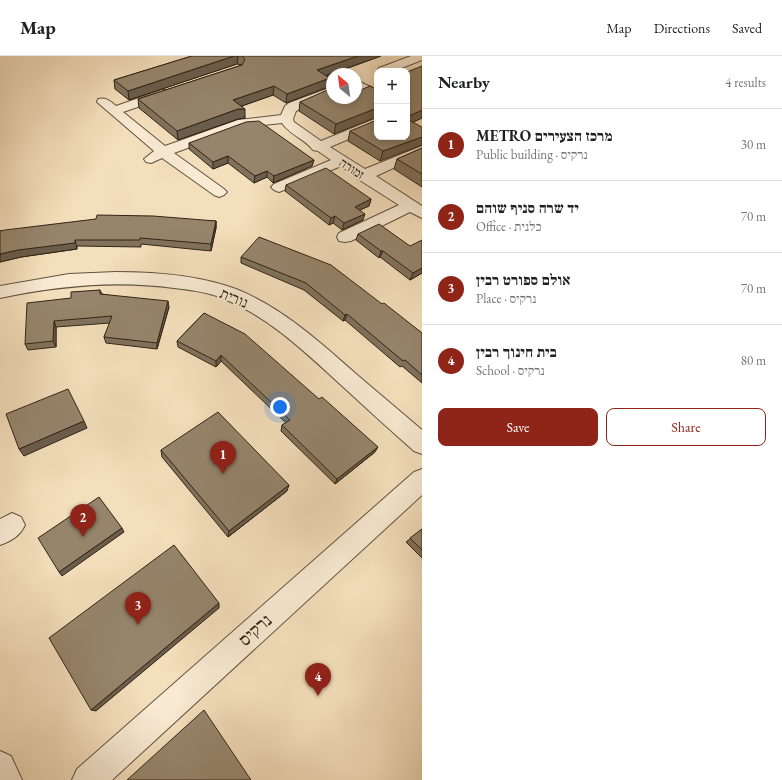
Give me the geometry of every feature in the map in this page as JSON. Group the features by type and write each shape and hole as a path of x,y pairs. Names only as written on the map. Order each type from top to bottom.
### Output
{"street":[{"path":"391,68 421,56"},
{"path":"362,80 374,74"},
{"path":"362,86 374,93"},
{"path":"114,111 179,89"},
{"path":"157,156 243,124 286,119 290,109 294,106 326,93"},
{"path":"103,102 114,111 157,156 219,192"},
{"name":"זמורה","path":"286,119 293,128 318,147 418,209"},
{"path":"318,147 374,123"},
{"path":"364,176 422,150"},
{"path":"279,187 341,161"},
{"path":"344,237 418,209"},
{"name":"נורית","path":"0,292 56,282 107,277 158,278 200,286 234,296 269,315 310,344 422,444"},
{"name":"נרקיס","path":"88,780 422,480"},
{"path":"0,767 6,780"}],"building":[{"path":"192,56 234,56 128,91 114,80"},
{"path":"242,56 358,56 317,70 326,76 326,79 287,94 274,86 233,100 245,109 238,109 177,131 138,99 242,65 245,59"},
{"path":"422,66 422,110 410,116 410,104 410,71"},
{"path":"370,86 374,88 374,109 336,124 300,102 326,91 326,104 362,104 362,89"},
{"path":"259,121 314,160 274,176 267,171 255,176 228,156 213,162 189,143 246,122"},
{"path":"374,121 374,140 410,140 410,121 422,127 422,137 383,151 350,131"},
{"path":"422,148 422,174 397,159"},
{"path":"326,168 371,199 355,207 365,214 344,223 335,216 331,218 286,185"},
{"path":"97,215 153,216 216,221 211,244 140,238 140,240 75,240 75,243 18,250 0,254 0,231 96,219"},
{"path":"379,224 410,246 422,240 422,268 413,273 358,234"},
{"path":"259,237 331,265 382,304 384,303 422,333 422,375 306,283 241,257"},
{"path":"100,290 100,294 168,301 157,343 104,337 112,316 54,321 53,341 25,344 27,303 71,298 71,292"},
{"path":"204,313 245,334 319,399 322,397 378,447 337,479 282,425 290,420 221,355 216,361 177,341"},
{"path":"68,389 84,421 19,449 6,414"},
{"path":"218,412 289,485 229,531 161,450"},
{"path":"99,497 122,528 59,572 38,538"},
{"path":"422,529 422,550 410,538"},
{"path":"174,545 219,603 91,710 49,638"},
{"path":"204,710 251,780 127,780"}],"place":[{"name":"METRO מרכז הצעירים","path":"223,474"},
{"name":"יד שרה סניף שוהם","path":"83,537"},
{"name":"אולם ספורט רבין","path":"138,625"},
{"name":"בית חינוך רבין","path":"318,696"}]}
